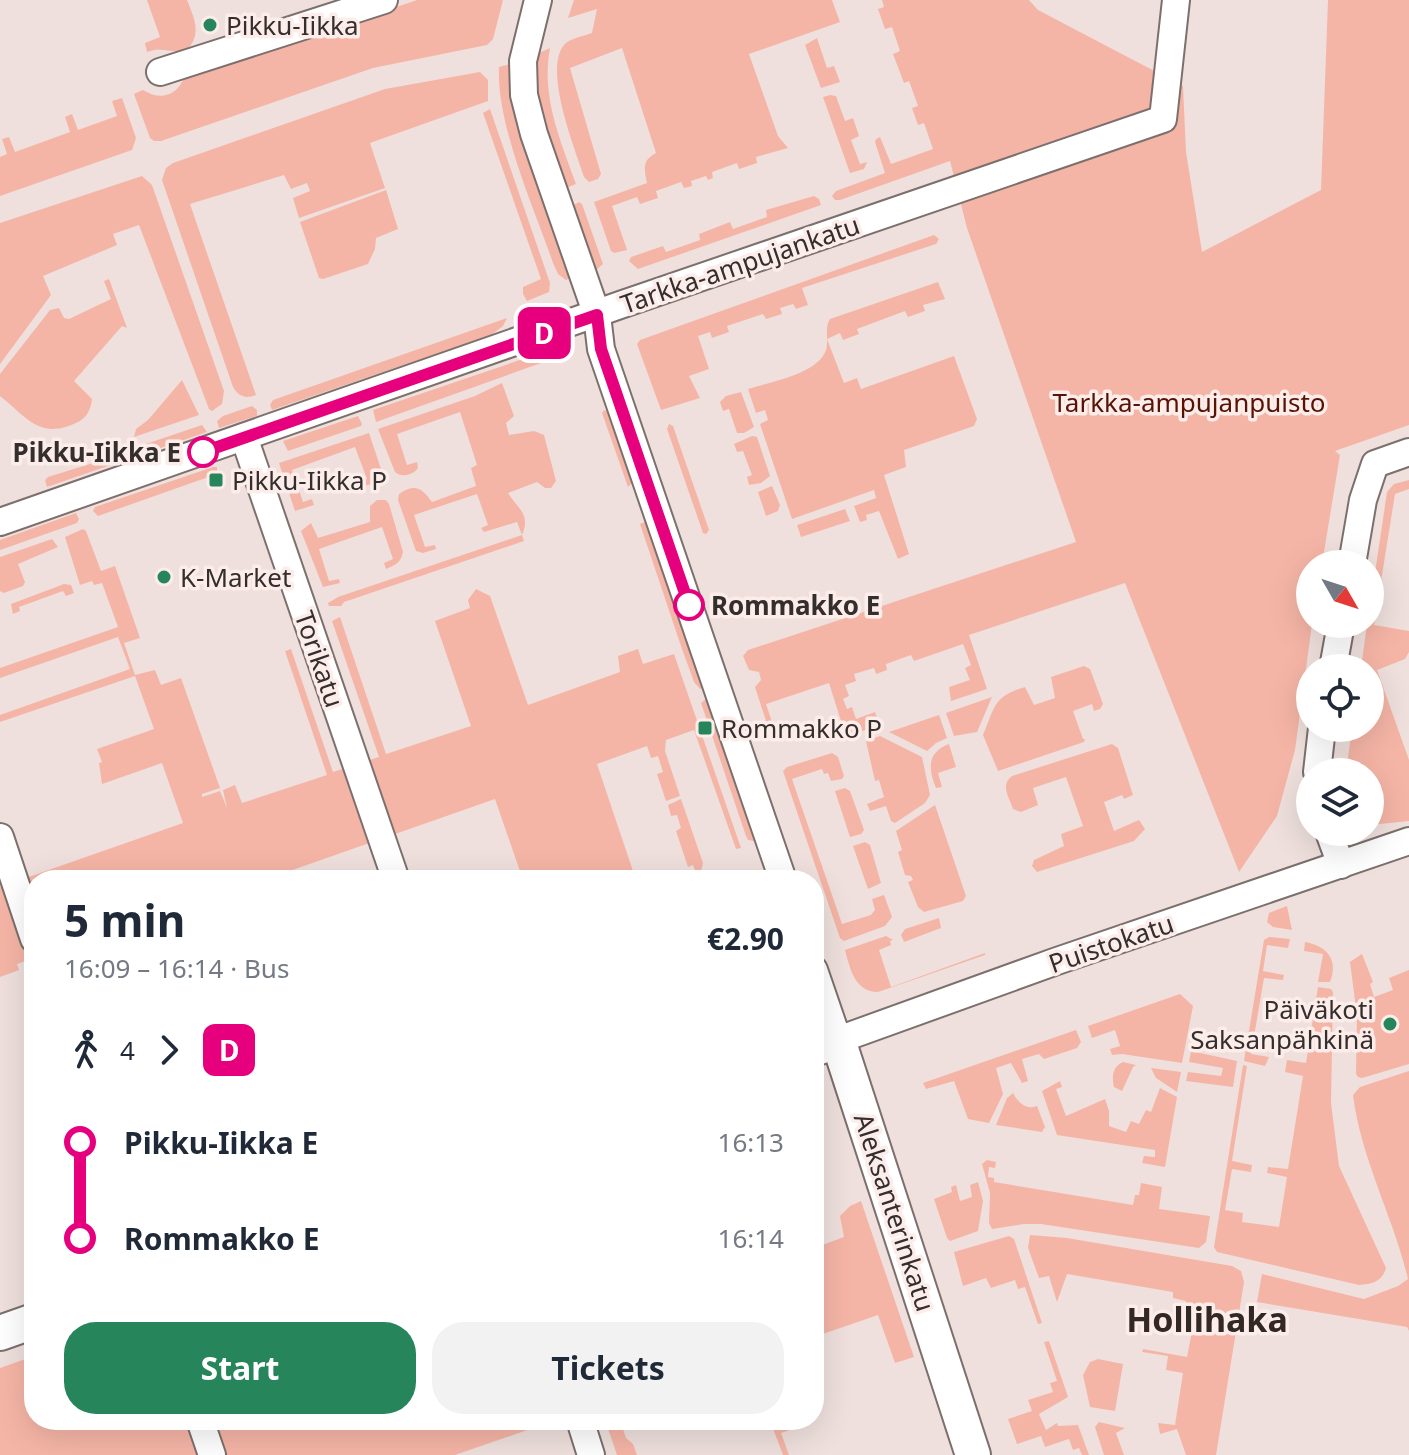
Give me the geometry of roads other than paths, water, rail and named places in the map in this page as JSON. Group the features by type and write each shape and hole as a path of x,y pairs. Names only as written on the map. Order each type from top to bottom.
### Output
{"main road":[{"name":"Aleksanterinkatu","path":"826,1044 973,1455"},
{"path":"0,1333 24,1325"}],"street":[{"path":"160,72 384,0"},
{"path":"538,0 523,61 524,95 534,134 597,315 601,349 780,870"},
{"name":"Tarkka-ampujankatu","path":"0,522 1163,119 1176,0"},
{"name":"Torikatu","path":"244,437 393,870"},
{"path":"1354,550 1363,500 1375,464 1409,452"},
{"path":"0,837 24,909"},
{"name":"Puistokatu","path":"826,1044 1057,961 1409,841"},
{"path":"1334,846 1341,865"},
{"path":"203,1430 212,1455"},
{"path":"583,1430 591,1455"}],"place":[{"name":"Pikku-Iikka","path":"210,25"},
{"name":"Pikku-Iikka E","path":"203,452"},
{"name":"Pikku-Iikka P","path":"216,480"},
{"name":"K-Market","path":"164,577"},
{"name":"Rommakko E","path":"689,605"},
{"name":"Rommakko P","path":"705,728"},
{"name":"Päiväkoti Saksanpähkinä","path":"1390,1024"}],"district":[{"name":"Hollihaka","path":"1207,1319"}],"park label":[{"name":"Tarkka-ampujanpuisto","path":"1189,402"}]}
